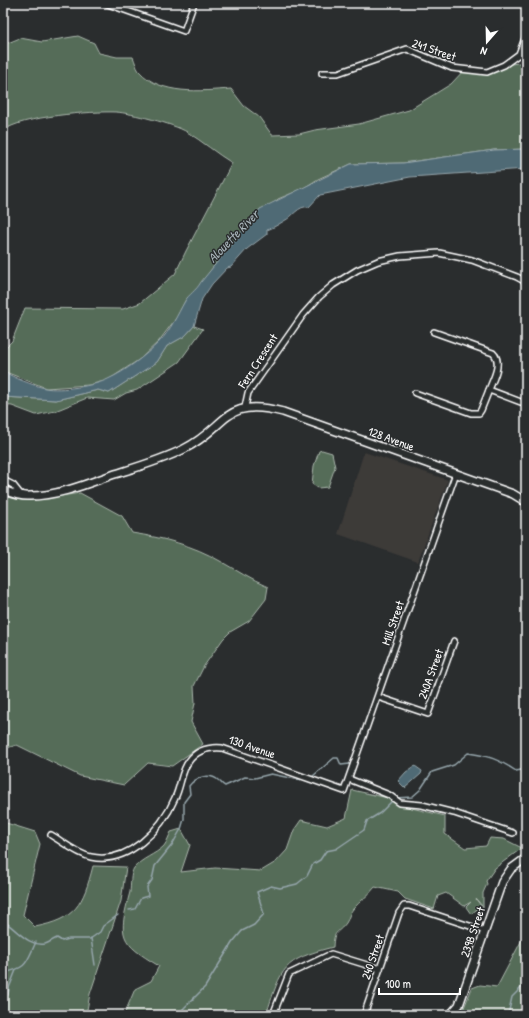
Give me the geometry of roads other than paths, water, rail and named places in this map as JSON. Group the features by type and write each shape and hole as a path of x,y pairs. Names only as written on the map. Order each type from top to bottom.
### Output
{"street":[{"path":"104,3 184,31 194,3"},
{"name":"241 Street","path":"322,73 338,73 407,49 452,68 487,72 504,64 519,54 526,36"},
{"name":"Fern Crescent","path":"3,490 21,495 38,496 69,489 156,461 185,449 231,413 246,407 248,393 303,315 333,285 357,270 378,261 400,256 439,253 472,260 517,277 526,282"},
{"path":"415,393 475,414 481,410 498,364 496,356 493,353 434,332"},
{"path":"489,390 526,404"},
{"name":"128 Avenue","path":"246,407 259,407 282,412 513,494 526,502"},
{"name":"Mill Street","path":"349,780 456,474"},
{"path":"3,480 12,485 21,495"},
{"name":"240A Street","path":"378,697 428,714 454,641"},
{"name":"130 Avenue","path":"51,835 78,852 92,857 113,855 131,849 157,829 175,799 187,764 198,752 208,748 222,748 344,791 349,780"},
{"path":"349,780 389,796 397,801 422,805 454,813 513,833"},
{"name":"239B Street","path":"450,1015 459,1005 502,882 511,869 524,859"},
{"name":"240 Street","path":"364,1015 399,913 404,906 409,906 485,932"},
{"path":"273,1015 289,974 331,954 380,969"}],"water":[{"path":"526,149 526,169 410,177 320,195 309,207 302,208 287,219 267,230 267,234 247,249 231,267 227,268 212,284 202,299 194,326 185,336 167,346 157,362 109,393 98,390 56,400 3,397 3,371 34,385 51,389 59,389 86,386 102,382 115,376 135,363 159,342 187,299 260,209 351,164 403,163 494,150"},
{"path":"415,766 422,771 421,774 405,788 398,781 406,772"}],"waterway":[{"path":"177,1015 205,987 232,943 242,931 254,925 264,914 257,892 271,886 280,888 297,884 307,876 313,864 320,860 326,851 336,849 364,830 367,821 380,813 395,798 412,797 420,790 432,772 454,765 468,753 482,755 493,759 516,771 526,769"},
{"path":"313,776 334,758 338,758 341,765 350,764"},
{"path":"129,910 135,909 141,898 148,896 147,887 152,880 155,866 172,845 181,829 184,819 184,802 190,794 189,786 198,778 211,776 225,786 245,777 255,778 271,774 300,780"},
{"path":"3,921 33,943 45,944 57,938 62,941 69,939 90,939 100,932 103,926 118,915"},
{"path":"91,938 95,965"},
{"path":"3,973 22,967 28,960 36,942"},
{"path":"3,999 8,995 16,970"},
{"path":"508,1015 512,997 526,983"}],"water label":[{"name":"Alouette River","path":"233,236"}]}
